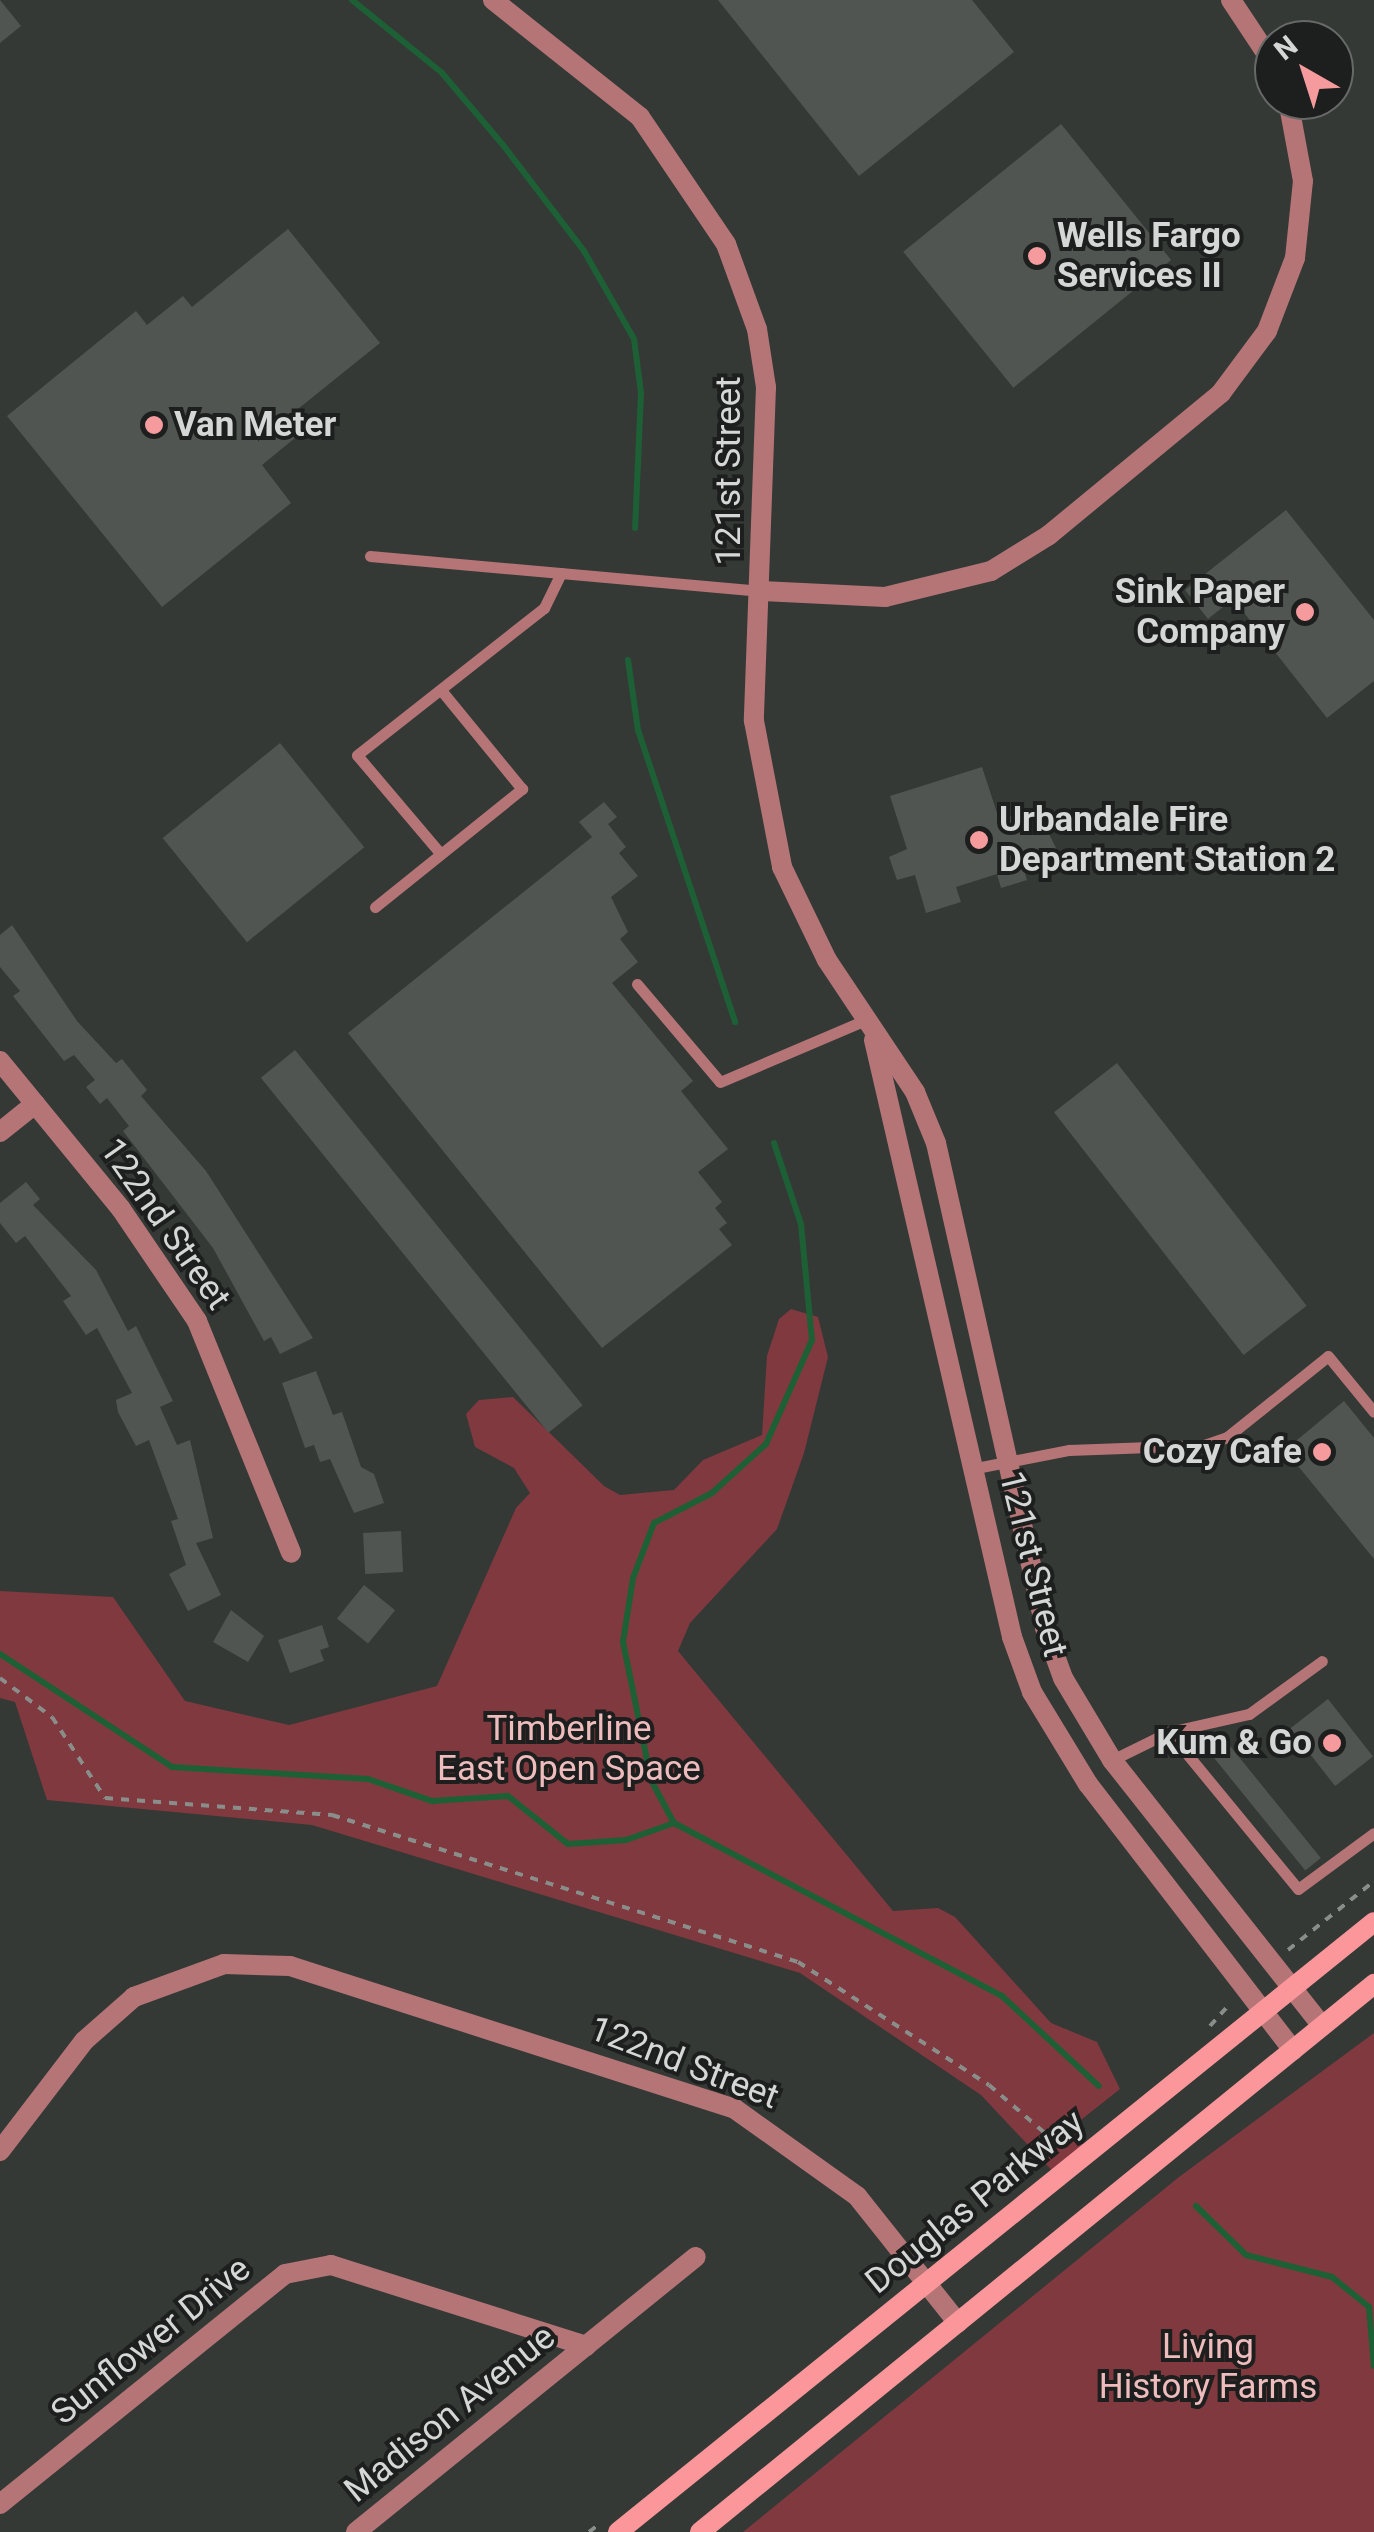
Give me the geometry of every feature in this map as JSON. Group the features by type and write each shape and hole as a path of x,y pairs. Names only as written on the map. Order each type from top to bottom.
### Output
{"main road":[{"name":"Douglas Parkway","path":"618,2532 1374,1922"},
{"path":"700,2532 1374,1984"}],"street":[{"name":"121st Street","path":"493,0 640,116 726,244 757,328 766,387 754,721 767,818 802,916 915,1092 936,1143 1045,1628 1063,1678 1112,1760 1322,2026"},
{"path":"1231,0 1254,35"},
{"path":"760,591 884,598 991,571 1049,535 1196,416 1246,364 1289,285 1303,181 1292,120"},
{"name":"121st Street","path":"868,1019 976,1468 1012,1637 1032,1692 1088,1784 1294,2050"},
{"name":"122nd Street","path":"0,1061 197,1321 292,1552"},
{"path":"0,1132 35,1104"},
{"name":"122nd Street","path":"0,2151 84,2041 134,1997 224,1964 316,1972 735,2109 781,2134 858,2196 958,2323"},
{"name":"Madison Avenue","path":"356,2532 696,2256"},
{"name":"Sunflower Drive","path":"0,2504 285,2274 331,2265 586,2346"}],"lane":[{"path":"370,556 760,591"},
{"path":"440,854 357,755 544,608 560,573"},
{"path":"375,907 522,789 441,690"},
{"path":"636,984 720,1082 868,1019"},
{"path":"976,1468 1068,1450 1204,1445 1228,1438 1328,1356 1374,1412"},
{"path":"1112,1760 1169,1732 1249,1714 1322,1661"},
{"path":"1169,1732 1298,1889 1374,1833"}],"path":[{"path":"0,1678 52,1717 114,1802 332,1814 798,1962 989,2085 1061,2147 1075,2136"},
{"path":"1273,1963 1374,1880"},
{"path":"1206,2030 1244,1987"}],"green space":[{"name":"Timberline East Open Space","path":"791,1309 818,1317 828,1357 804,1453 777,1529 690,1623 678,1651 893,1911 938,1908 955,1917 1051,2023 1097,2042 1120,2089 1072,2127 1091,2151 1058,2177 981,2095 800,1973 312,1825 47,1800 15,1702 0,1698 0,1591 113,1597 185,1701 289,1725 437,1686 516,1508 530,1493 514,1468 475,1447 466,1414 479,1400 513,1397 604,1486 620,1495 674,1490 703,1460 762,1435 767,1356 779,1319"},
{"name":"Living History Farms","path":"1374,2033 1374,2532 743,2532 1179,2177"}],"building":[{"path":"0,0 21,26 0,43"},
{"path":"718,0 972,0 1014,52 859,176"},
{"name":"Wells Fargo Services II","path":"1061,124 1171,260 1013,388 903,252"},
{"name":"Van Meter","path":"288,229 380,343 288,417 301,433 262,465 291,503 162,607 7,416 136,311 147,325 183,296 192,307"},
{"name":"Sink Paper Company","path":"1286,510 1374,620 1374,681 1327,718 1233,599 1208,619 1185,590"},
{"path":"280,743 364,847 247,942 163,838"},
{"name":"Urbandale Fire Department Station 2","path":"982,767 999,819 1036,808 1058,852 1022,863 1027,880 1001,888 997,874 956,887 961,902 926,913 915,875 897,880 889,857 907,849 890,796"},
{"path":"604,802 617,817 608,824 626,847 619,853 638,876 611,897 628,932 620,939 638,962 612,983 693,1081 681,1091 728,1149 698,1172 722,1202 715,1208 727,1223 719,1229 732,1245 602,1348 348,1033 592,837 579,822"},
{"path":"12,925 77,1021 116,1063 122,1059 147,1090 141,1096 206,1171 313,1338 280,1354 271,1337 264,1341 213,1248 123,1131 129,1126 107,1098 100,1104 86,1087 95,1080 74,1055 64,1061 13,996 20,991 0,967 0,935"},
{"path":"295,1050 583,1405 548,1433 261,1078"},
{"path":"1117,1063 1307,1306 1244,1355 1054,1112"},
{"path":"26,1182 40,1199 33,1205 96,1270 128,1331 136,1326 173,1401 160,1407 177,1445 190,1440 213,1538 196,1543 221,1595 188,1611 169,1574 186,1565 171,1521 178,1519 149,1440 136,1446 118,1412 116,1400 132,1393 97,1328 86,1335 63,1301 71,1296 25,1236 16,1243 0,1223 0,1203"},
{"path":"316,1371 333,1415 342,1412 361,1467 374,1474 384,1503 354,1513 330,1459 320,1462 314,1445 305,1448 282,1383"},
{"path":"1344,1401 1374,1438 1374,1559 1285,1450"},
{"path":"401,1531 403,1572 365,1574 363,1533"},
{"path":"364,1585 395,1610 368,1644 337,1618"},
{"path":"231,1610 264,1636 248,1662 213,1642"},
{"path":"322,1625 329,1647 320,1650 324,1661 290,1673 278,1640"},
{"name":"Kum & Go","path":"1328,1699 1373,1757 1335,1786 1290,1729"},
{"path":"1222,1736 1321,1858 1305,1871 1206,1749"}],"waterway":[{"path":"352,0 442,73 503,145 584,251 634,339 641,393 635,528"},
{"path":"628,660 638,730 735,1022"},
{"path":"774,1143 801,1224 812,1340 766,1444 712,1493 654,1523 633,1578 623,1642 651,1780 674,1823 1002,1996 1099,2086"},
{"path":"0,1654 172,1767 368,1779 432,1801 508,1796 568,1844 626,1840 674,1823"},
{"path":"1196,2206 1246,2255 1332,2277 1369,2307 1374,2366"}],"place":[{"name":"Wells Fargo Services II","path":"1037,256"},
{"name":"Van Meter","path":"154,425"},
{"name":"Sink Paper Company","path":"1305,612"},
{"name":"Urbandale Fire Department Station 2","path":"979,840"},
{"name":"Cozy Cafe","path":"1322,1452"},
{"name":"Kum & Go","path":"1332,1743"}]}
